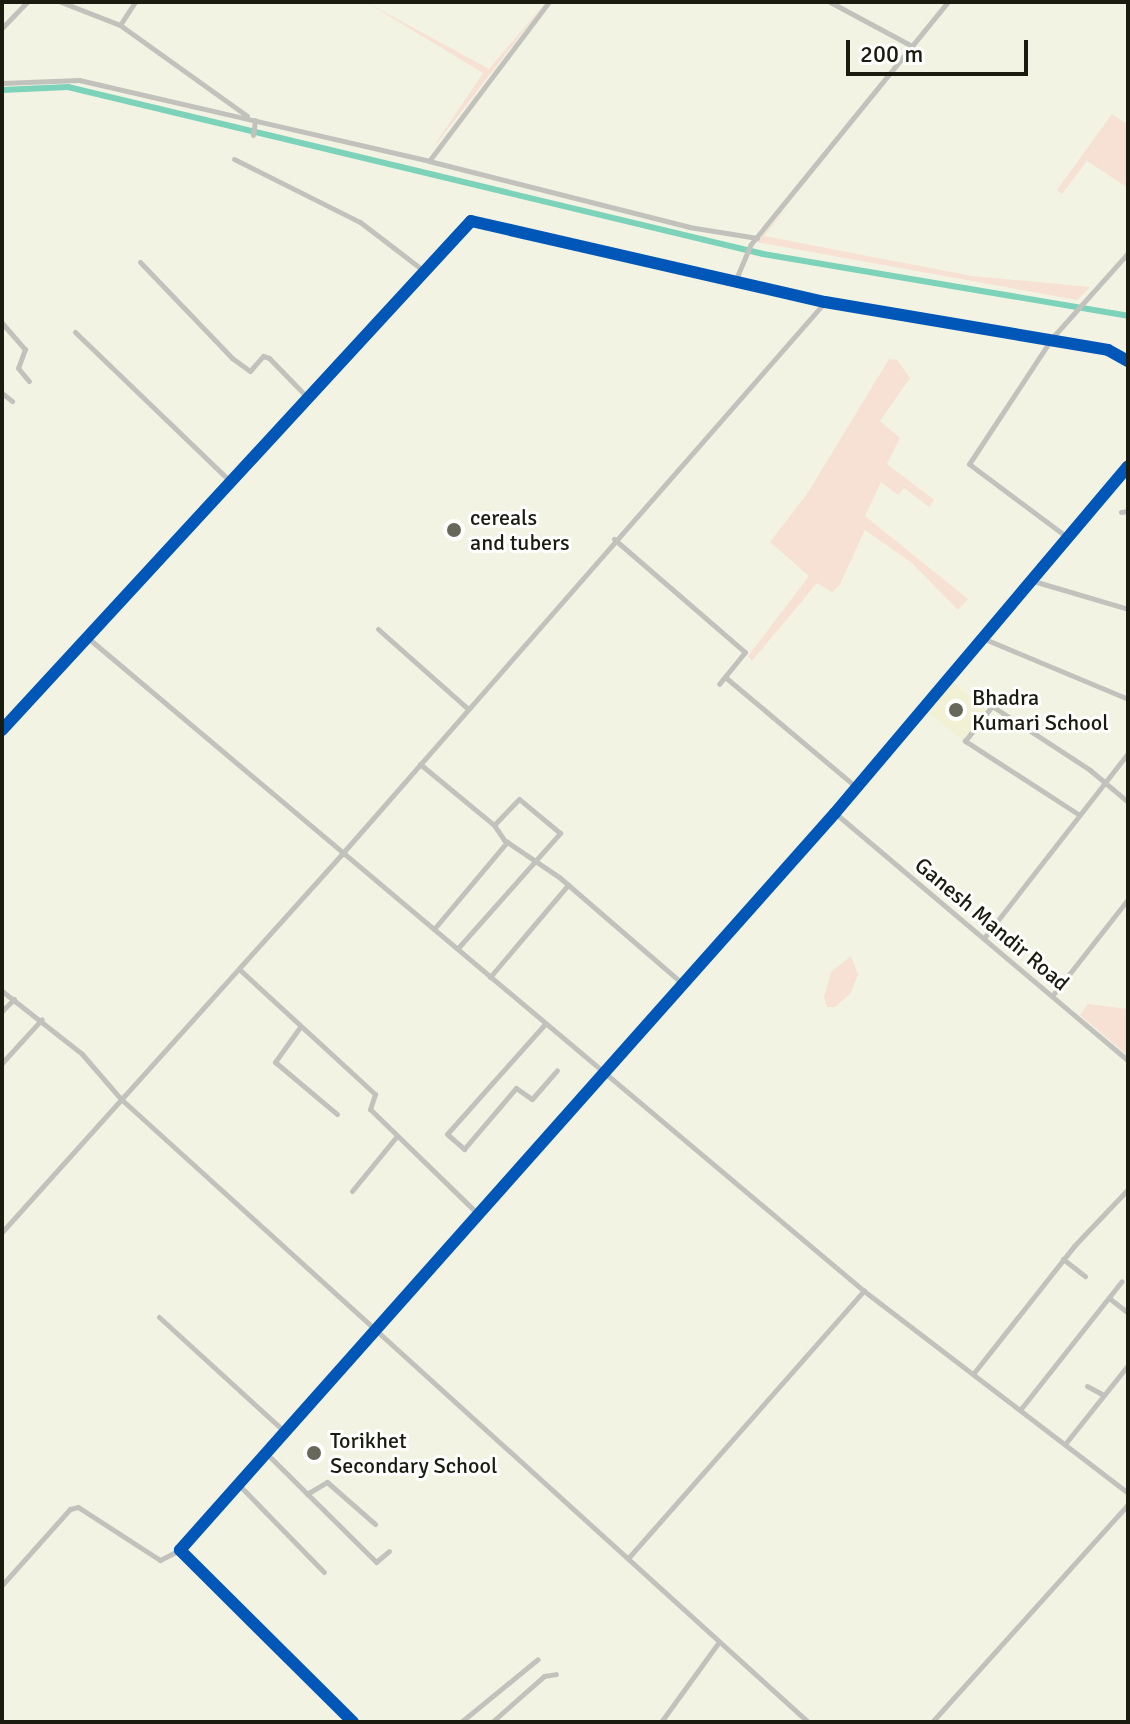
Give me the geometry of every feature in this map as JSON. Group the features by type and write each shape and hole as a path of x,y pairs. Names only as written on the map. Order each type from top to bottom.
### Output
{"street":[{"path":"2,28 27,2"},
{"path":"61,2 120,25 255,122"},
{"path":"120,25 135,2"},
{"path":"429,161 549,2"},
{"path":"830,2 912,46"},
{"path":"736,279 751,244 948,2"},
{"path":"2,83 79,80 429,161 689,227 757,238"},
{"path":"253,135 255,122"},
{"path":"234,159 360,222 424,271"},
{"path":"2,730 471,221 484,221 825,302 1052,338 1108,350 1128,361"},
{"path":"1067,537 969,464 1052,338 1076,313 1082,300 1128,253"},
{"path":"140,262 232,358 250,371 263,356 269,358 310,399"},
{"path":"2,1232 341,855 614,539 825,302"},
{"path":"2,323 25,349 18,368 29,381"},
{"path":"75,332 232,483"},
{"path":"2,393 12,401"},
{"path":"2,1585 70,1509 78,1507 160,1560 180,1550 835,813 980,637 1128,466"},
{"path":"614,539 745,652 719,684"},
{"path":"1030,580 1128,609"},
{"path":"378,629 468,709"},
{"path":"980,637 1128,699"},
{"path":"88,638 341,855 458,948 864,1291 1128,1493"},
{"path":"725,677 856,787"},
{"path":"1078,814 965,741 992,706 1103,781 1128,802"},
{"path":"984,938 1103,781 1128,753"},
{"path":"420,764 494,825 507,842 568,885 683,983"},
{"path":"458,948 560,833 519,799 494,825"},
{"name":"Ganesh Mandir Road","path":"835,813 1128,1061"},
{"path":"434,929 507,842"},
{"path":"490,977 568,885"},
{"path":"1052,996 1128,899"},
{"path":"239,969 375,1094 370,1109 477,1213"},
{"path":"2,991 42,1019 121,1099 630,1556 808,1722"},
{"path":"2,1011 14,999"},
{"path":"2,1063 42,1019"},
{"path":"545,1024 447,1134 464,1149 516,1088 532,1099 557,1070"},
{"path":"300,1027 275,1062 337,1114"},
{"path":"352,1191 396,1137"},
{"path":"973,1374 1063,1259 1128,1189"},
{"path":"1063,1259 1085,1276"},
{"path":"1020,1410 1122,1281"},
{"path":"630,1556 864,1291"},
{"path":"1109,1298 1128,1313"},
{"path":"159,1317 284,1431"},
{"path":"1065,1444 1128,1365"},
{"path":"1087,1386 1104,1395"},
{"path":"266,1453 376,1562 389,1551"},
{"path":"307,1494 327,1482 375,1524"},
{"path":"238,1484 324,1572"},
{"path":"932,1722 1128,1504"},
{"path":"180,1550 353,1722"},
{"path":"661,1722 719,1641"},
{"path":"461,1722 538,1659"},
{"path":"492,1722 544,1676 556,1674"},
{"path":"339,1722 345,1715"}],"shaded area":[{"path":"366,2 489,69 546,2 430,152 483,73"},
{"path":"1112,114 1128,125 1128,188 1087,161 1062,194 1057,190"},
{"path":"791,203 764,236 972,276 1090,287 1077,300 756,242"},
{"path":"889,359 897,360 910,378 880,421 900,438 887,464 934,500 929,507 904,488 898,495 881,482 865,516 968,599 958,610 912,563 865,530 839,586 832,592 817,583 752,661 748,656 809,576 770,542 807,494"},
{"name":"Bhadra Kumari School","path":"947,678 989,711 965,741 923,709"},
{"path":"851,956 858,975 850,994 835,1007 827,1007 824,997 831,972"},
{"path":"1088,1004 1128,1009 1128,1056 1080,1015"}],"waterway":[{"path":"2,90 68,87 763,254 1128,316"}],"cycle path":[{"path":"2,730 471,221 825,302 1108,350 1128,361"},
{"path":"353,1722 180,1550 835,813 1128,466"}],"place":[{"name":"cereals and tubers","path":"454,530"},
{"name":"Bhadra Kumari School","path":"956,710"},
{"name":"Torikhet Secondary School","path":"314,1453"}]}
